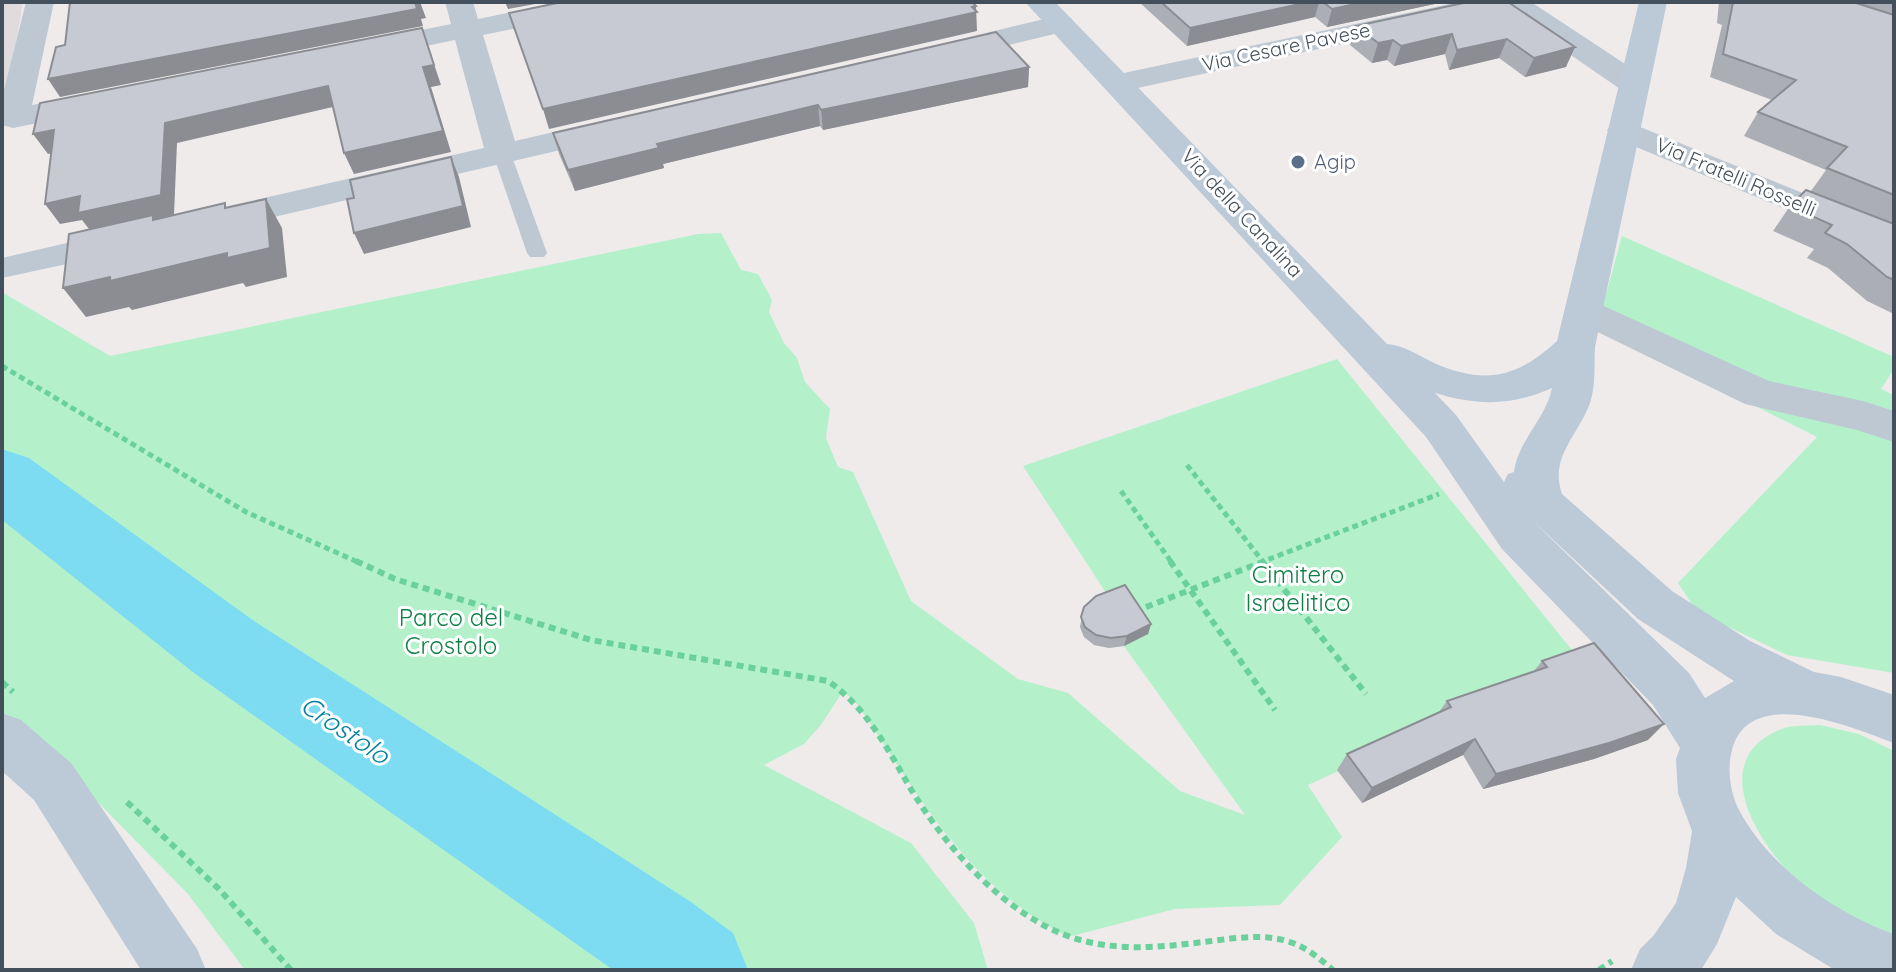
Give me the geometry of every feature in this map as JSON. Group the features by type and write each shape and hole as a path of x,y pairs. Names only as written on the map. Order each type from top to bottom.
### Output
{"street":[{"path":"40,2 13,118 123,97"},
{"path":"342,54 463,16 605,2"},
{"name":"Via Cesare Pavese","path":"1119,83 1499,2"},
{"path":"1512,2 1634,84"},
{"name":"Via Fratelli Rosselli","path":"1544,505 1535,483 1535,461 1570,401 1579,328 1653,2"},
{"path":"906,60 1050,13"},
{"name":"Via della Canalina","path":"1050,13 1441,426 1518,536 1671,689 1706,743"},
{"path":"463,16 502,154"},
{"path":"7,268 642,121"},
{"name":"Via Fratelli Rosselli","path":"1623,130 1894,243"},
{"path":"1366,345 1441,383 1480,389 1524,384 1538,378 1579,328 1759,394 1863,416 1894,427"},
{"name":"Via della Canalina","path":"1441,426 1516,478 1655,605 1732,656 1805,692"},
{"path":"1887,962 1840,943 1803,920 1768,892 1741,861 1720,829 1704,783 1706,743 1713,726 1740,701 1781,691 1805,692 1843,699 1891,716"},
{"path":"13,720 176,970"},
{"path":"1661,970 1691,935 1706,905 1715,873 1720,829"},
{"path":"1814,970 1887,962"}],"lane":[{"path":"502,154 537,253"}],"path":[{"path":"2,366 246,512 395,579 591,640 828,681 858,705 923,807 961,852 1009,901 1038,922 1068,937 1104,948 1142,949 1247,937 1280,939 1298,945 1333,970"},
{"path":"1187,465 1366,694"},
{"path":"1121,491 1275,710"},
{"path":"1146,607 1444,492"},
{"path":"2,682 13,720"},
{"path":"115,791 219,889 291,970"}],"shaded area":[{"path":"2,2 23,2 2,127"}],"green space":[{"name":"Parco del Crostolo","path":"721,233 741,270 758,274 772,300 769,312 784,343 797,358 805,382 830,409 826,438 838,467 853,472 911,601 1018,679 1068,693 1180,791 1245,815 1124,646 1109,648 1084,637 1080,627 1082,617 1110,599 1023,466 1337,359 1580,660 1308,785 1342,837 1280,905 1175,909 1068,937 1032,916 973,865 924,805 858,705 843,691 821,725 804,744 764,765 911,843 974,923 988,970 245,970 188,894 81,785 2,712 2,292 110,356 698,234"},
{"path":"1622,236 1894,357 1894,369 1881,389 1894,395 1894,673 1787,655 1697,612 1678,583 1817,437 1597,327"},
{"path":"1820,725 1859,734 1894,751 1894,934 1837,911 1807,890 1773,853 1747,807 1742,783 1746,761 1759,742 1784,728"}],"building":[{"path":"70,2 415,2 417,9 48,79 56,47 65,45"},
{"path":"562,2 972,2 977,12 543,109 509,13"},
{"path":"1161,2 1309,2 1190,28"},
{"path":"1323,2 1365,2 1332,9"},
{"path":"1468,2 1508,2 1575,47 1534,58 1507,39 1457,50 1452,34 1401,46 1393,40 1378,43 1356,26"},
{"path":"1733,2 1853,2 1894,15 1894,195 1827,168 1847,147 1758,112 1796,80 1723,54"},
{"path":"422,28 434,65 423,67 443,131 344,153 328,86 165,123 161,195 78,213 80,196 45,204 54,130 33,134 40,103"},
{"path":"996,32 1029,67 821,110 818,105 657,144 659,148 568,170 553,133"},
{"path":"451,157 463,206 354,233 347,199 354,198 350,180"},
{"path":"1806,190 1894,224 1894,280 1847,244 1825,233 1832,225 1790,206"},
{"path":"266,199 270,248 227,258 227,253 110,281 110,277 63,288 69,234 153,215 153,220 225,203 225,208"},
{"path":"1125,585 1151,624 1127,636 1111,638 1096,635 1085,627 1081,617 1084,607 1096,596"},
{"path":"1594,643 1664,724 1609,743 1496,774 1475,739 1372,788 1347,754 1451,707 1447,701 1547,667 1542,661"}],"waterway":[{"name":"Crostolo","path":"2,478 224,647 655,938 696,970"}],"place":[{"name":"Agip","path":"1298,162"}],"park label":[{"name":"Cimitero Israelitico","path":"1298,589"}]}
